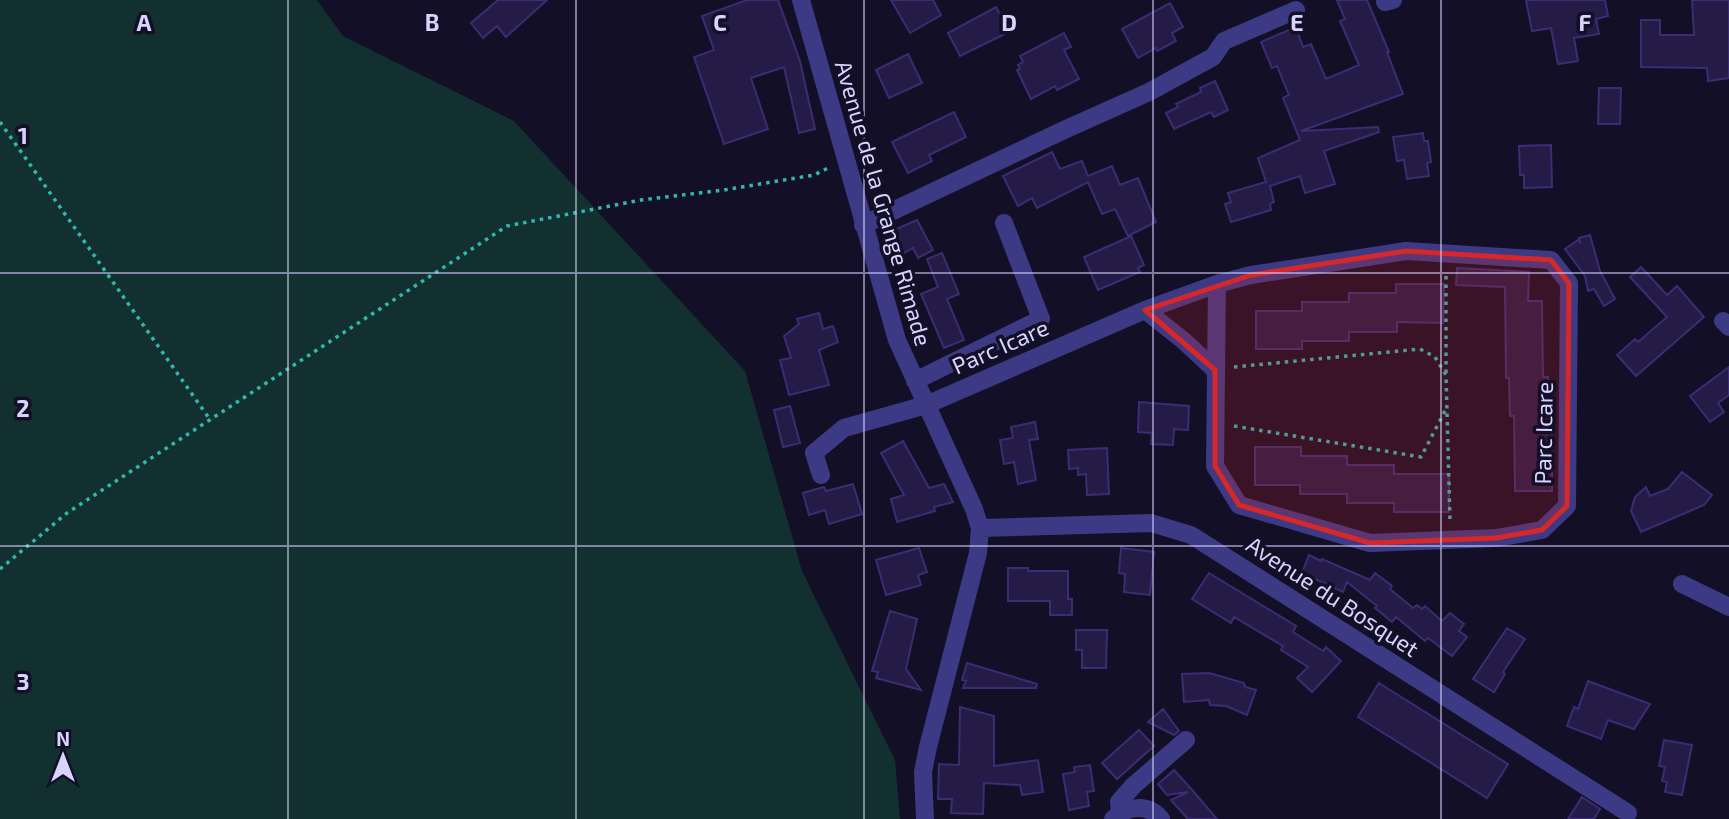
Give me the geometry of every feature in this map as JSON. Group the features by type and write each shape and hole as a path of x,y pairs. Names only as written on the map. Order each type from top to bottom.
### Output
{"street":[{"name":"Avenue de la Grange Rimade","path":"801,0 897,340 915,381 919,407 974,509 980,528 978,553 923,772 925,819"},
{"path":"863,225 1149,92 1213,57 1224,41 1296,10"},
{"path":"915,381 1041,319 1003,223"},
{"name":"Parc Icare","path":"821,475 814,453 844,428 919,407 1145,310 1217,284 1251,275 1406,251 1551,260 1569,283 1567,506 1542,530 1496,538 1370,542 1239,505 1215,466 1217,284"},
{"path":"1145,310 1215,370"},
{"name":"Avenue du Bosquet","path":"980,528 1151,523 1191,535 1628,813"},
{"path":"1682,584 1729,607"},
{"path":"1117,816 1119,802 1133,786 1186,740"},
{"path":"1117,816 1135,807 1154,811 1161,819"}],"path":[{"path":"0,122 211,421"},
{"path":"0,569 67,513 507,226 640,200 814,175 831,166"},
{"path":"1446,254 1446,375 1451,540"},
{"path":"1215,370 1420,349 1434,357 1446,375"},
{"path":"1216,423 1422,457 1447,407"}],"highlighted area":[{"path":"1406,251 1551,260 1569,283 1567,506 1542,530 1496,538 1370,543 1239,505 1215,466 1215,370 1145,310 1251,275"}],"green space":[{"path":"0,0 317,0 343,36 514,121 745,371 802,571 895,760 900,819 0,819"}],"building":[{"path":"498,0 547,0 506,37 497,26 483,38 471,23"},
{"path":"747,0 778,0 800,61 815,129 799,133 784,67 751,78 768,129 724,144 694,57 714,50 702,16"},
{"path":"891,0 933,0 941,15 910,33"},
{"path":"1337,0 1367,0 1403,94 1301,131 1378,127 1379,132 1324,151 1335,184 1305,193 1300,176 1270,186 1274,202 1270,204 1271,210 1231,222 1225,204 1231,202 1228,193 1266,182 1258,158 1300,140 1283,98 1289,95 1277,66 1272,68 1261,42 1296,27 1303,47 1311,44 1326,79 1359,65 1340,21 1345,19"},
{"path":"1526,0 1605,0 1608,16 1596,19 1599,34 1574,38 1578,61 1558,64 1551,28 1532,31"},
{"path":"1692,0 1729,0 1729,78 1708,81 1707,68 1641,67 1641,20 1660,20 1660,35 1694,35"},
{"path":"1170,3 1183,27 1172,33 1176,41 1138,58 1122,29"},
{"path":"996,7 1009,32 960,56 948,33"},
{"path":"1064,33 1071,47 1064,50 1079,79 1057,90 1055,86 1031,99 1017,70 1020,69 1018,65 1023,62 1020,56"},
{"path":"908,54 922,83 889,98 876,70"},
{"path":"1215,81 1228,110 1214,117 1211,112 1174,129 1166,113 1178,107 1176,104 1201,92 1200,88"},
{"path":"1599,88 1621,88 1620,124 1598,124"},
{"path":"954,112 966,137 929,155 932,161 908,173 892,142"},
{"path":"1423,133 1424,141 1428,141 1431,162 1427,163 1429,176 1407,179 1404,160 1397,161 1393,137"},
{"path":"1551,145 1552,187 1524,188 1524,175 1520,175 1519,146"},
{"path":"1052,152 1060,169 1082,161 1088,176 1112,166 1120,185 1138,178 1156,222 1128,236 1115,209 1102,214 1088,182 1037,208 1032,198 1018,206 1003,176"},
{"path":"917,220 933,250 918,258 913,248 899,256 887,233"},
{"path":"1590,235 1600,271 1615,299 1604,306 1594,289 1588,291 1585,276 1565,249 1578,240 1580,242 1579,238"},
{"path":"1131,236 1144,265 1138,268 1140,272 1098,290 1084,257"},
{"path":"942,253 959,294 947,299 964,340 944,348 921,294 938,287 927,259"},
{"path":"1641,267 1667,295 1677,286 1704,317 1636,376 1617,355 1635,339 1638,342 1667,317 1630,277"},
{"path":"1457,268 1529,272 1528,301 1542,301 1543,377 1548,377 1548,416 1552,416 1552,491 1515,491 1514,416 1510,416 1509,378 1506,378 1505,287 1456,285"},
{"path":"1396,284 1444,284 1443,323 1397,322 1397,332 1349,332 1349,341 1302,341 1302,349 1256,349 1256,311 1302,311 1302,302 1349,302 1349,293 1396,293"},
{"path":"819,313 823,329 833,326 838,342 819,350 829,385 789,395 780,360 791,358 784,336 799,324 797,319"},
{"path":"1729,367 1729,395 1718,403 1724,412 1710,422 1690,396"},
{"path":"1139,402 1189,406 1188,430 1174,429 1173,445 1151,444 1152,433 1138,432"},
{"path":"790,406 800,443 783,447 774,410"},
{"path":"1035,422 1038,439 1029,440 1036,480 1018,484 1014,462 1004,464 1000,440 1013,438 1011,427"},
{"path":"903,441 929,488 944,484 953,502 934,507 935,511 897,522 891,499 904,495 881,453"},
{"path":"1255,447 1301,447 1301,456 1347,456 1347,465 1394,465 1394,474 1449,474 1449,512 1394,512 1394,503 1347,503 1347,494 1300,494 1300,485 1255,485"},
{"path":"1107,448 1109,494 1087,495 1086,474 1078,475 1078,468 1069,469 1068,450"},
{"path":"1682,472 1712,495 1704,505 1641,532 1631,511 1635,497 1646,487 1650,496 1668,489"},
{"path":"853,484 862,514 829,524 825,510 809,515 803,493 824,487 826,491"},
{"path":"919,548 927,572 918,575 921,585 886,595 876,560"},
{"path":"1121,548 1154,552 1150,595 1124,592 1125,574 1119,573"},
{"path":"1309,555 1370,580 1375,573 1413,608 1417,605 1422,609 1425,606 1442,621 1450,613 1464,624 1459,631 1467,637 1452,656 1428,638 1425,641 1396,617 1392,622 1347,582 1343,592 1302,573"},
{"path":"1008,568 1068,571 1068,599 1072,599 1072,615 1050,615 1050,601 1008,601"},
{"path":"1209,573 1296,626 1293,632 1323,651 1326,647 1341,661 1312,692 1297,678 1308,667 1281,650 1283,646 1234,617 1231,623 1192,599"},
{"path":"890,611 917,619 906,669 921,690 876,678 878,672 872,671"},
{"path":"1507,628 1525,639 1503,672 1505,674 1494,692 1473,679"},
{"path":"1076,630 1107,630 1106,668 1082,668 1082,650 1076,650"},
{"path":"967,663 1037,684 1036,688 963,688 966,681 962,680"},
{"path":"1209,673 1244,683 1245,687 1256,690 1247,715 1226,706 1210,705 1209,700 1184,702 1182,674"},
{"path":"1588,681 1650,704 1634,729 1608,720 1601,739 1567,726 1574,707 1578,709"},
{"path":"1379,683 1508,764 1487,798 1358,717"},
{"path":"960,707 994,716 994,766 1038,760 1043,792 1022,795 1020,785 984,783 983,814 951,813 952,799 938,799 939,764 959,765"},
{"path":"1163,709 1179,731 1174,735 1148,722"},
{"path":"1139,730 1154,746 1117,779 1102,763"},
{"path":"1664,740 1692,745 1682,795 1665,792 1667,782 1662,781 1665,767 1659,766"},
{"path":"1090,765 1094,791 1087,792 1089,806 1069,810 1063,774 1075,772 1074,767"},
{"path":"1174,770 1217,819 1188,819 1171,800 1188,792 1167,795 1158,784"},
{"path":"1582,797 1600,809 1594,819 1568,819"}]}
